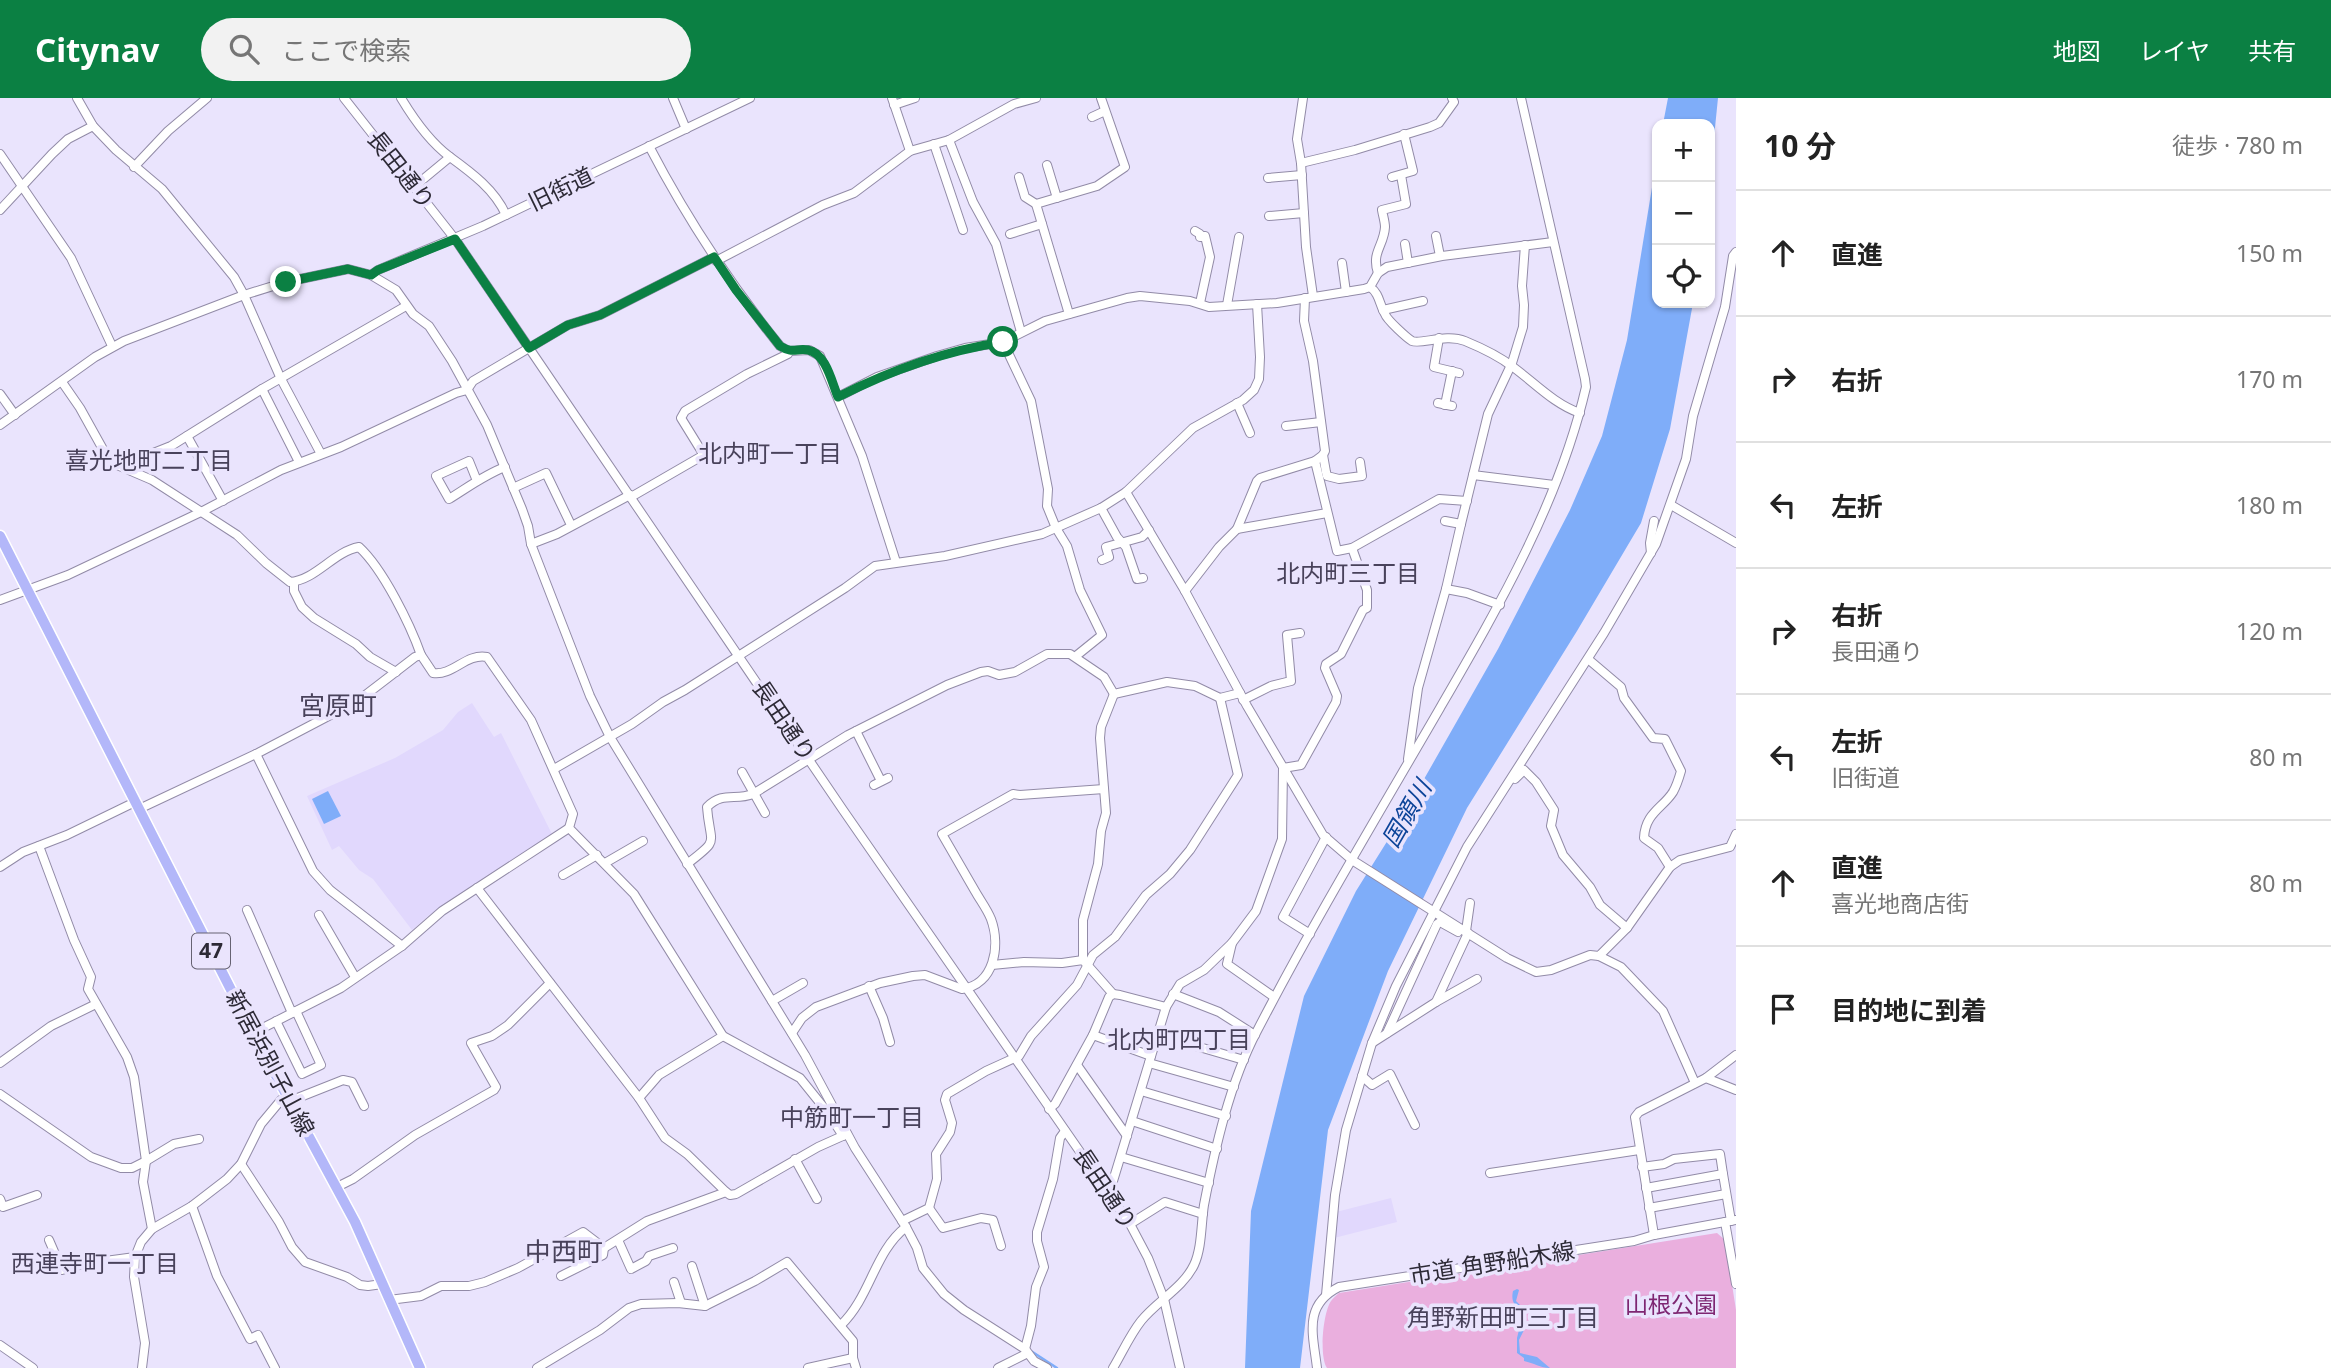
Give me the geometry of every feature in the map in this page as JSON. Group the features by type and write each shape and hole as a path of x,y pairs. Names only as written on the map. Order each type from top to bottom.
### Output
{"main road":[{"name":"新居浜別子山線","path":"0,536 253,1033 355,1222 420,1368"}],"street":[{"path":"77,98 93,126 162,189 234,276 281,379 321,454"},
{"path":"135,167 168,131 207,98"},
{"name":"長田通り","path":"345,98 455,239 843,810 1130,1224 1148,1258 1164,1299 1180,1368"},
{"path":"401,98 432,139 450,157 463,164 499,200 506,215"},
{"path":"673,98 686,129"},
{"name":"旧街道","path":"371,275 455,239 750,98"},
{"path":"909,152 893,101 915,98"},
{"path":"0,600 68,575 299,462 467,390 473,381 568,325 600,315 822,205 854,194 909,152 949,140 1014,104 1036,98"},
{"path":"1036,204 1097,186 1125,167 1101,98"},
{"path":"1303,98 1297,127 1309,297 1304,321 1327,476 1339,479 1345,475 1362,476 1360,462"},
{"path":"1301,163 1356,150 1439,123 1454,102 1452,98"},
{"path":"1113,1368 1140,1322 1188,1276 1196,1262 1217,1149 1234,1087 1255,1035 1274,997 1500,605 1528,548 1572,442 1586,387 1585,379 1521,98"},
{"path":"1092,117 1105,111"},
{"path":"0,209 68,139 93,126"},
{"path":"1377,273 1376,254 1385,231 1382,210 1406,204 1397,176 1413,171 1404,134"},
{"path":"949,140 972,202 996,244 1021,332"},
{"path":"934,144 963,230"},
{"path":"649,146 666,180 715,259 780,346 789,351"},
{"path":"0,154 71,258 112,346"},
{"path":"415,186 450,157"},
{"path":"1047,165 1057,198"},
{"path":"1268,178 1302,175"},
{"path":"1018,177 1025,197 1036,204 1069,314"},
{"path":"1269,216 1304,213"},
{"path":"1010,234 1042,224"},
{"path":"1195,230 1200,237 1205,236 1210,257 1200,303"},
{"path":"1436,236 1440,256"},
{"path":"1227,305 1239,237"},
{"path":"1370,287 1377,273 1387,267 1440,256 1553,242"},
{"path":"1405,244 1408,263"},
{"path":"1409,762 1418,688 1446,589 1488,414 1511,365 1523,327 1525,245"},
{"path":"1317,1368 1313,1317 1316,1306 1325,1295 1335,1195 1346,1130 1372,1043 1431,909 1467,846 1588,659 1657,544 1686,459 1693,416 1725,307 1733,256 1736,253"},
{"path":"1342,263 1346,292"},
{"path":"0,425 112,346 244,295 286,282 348,269 371,275 396,290 413,314 429,326 487,425 528,526 531,544 590,696 610,737 792,1033 845,1135"},
{"path":"1370,287 1379,296 1387,318 1410,340 1416,342 1446,337 1461,340 1489,352 1511,365 1544,393 1570,410 1580,413"},
{"path":"838,397 877,377 937,356 1003,342 1045,321 1140,296 1200,303 1209,307 1278,303 1370,287"},
{"path":"1383,310 1423,301"},
{"path":"554,769 632,724 845,589 876,566 945,556 1042,534 1101,508 1126,492 1194,428 1239,402 1254,390 1259,379 1257,304"},
{"path":"132,471 134,465 171,446 262,389 406,306"},
{"path":"1439,338 1434,367 1456,372 1445,405"},
{"path":"1003,342 1031,401 1048,489 1048,506 1056,528 1067,546 1080,590 1102,635 1076,656"},
{"path":"531,544 630,496 702,456 681,418 685,411 789,351 809,350 820,356 838,397 862,456 897,562"},
{"path":"62,382 106,453 117,465 152,480 237,535 266,564 290,582 304,579 334,557 359,547 378,569 421,656 433,674 441,674 477,655 487,657 531,720 573,814 569,828 442,911 402,946 341,988 253,1033"},
{"path":"262,389 299,462"},
{"path":"0,394 15,415"},
{"path":"1239,402 1253,432"},
{"path":"1286,426 1321,422"},
{"path":"187,436 223,501"},
{"path":"1185,591 1219,547 1237,529 1256,481 1315,461 1323,455"},
{"path":"477,481 469,461 436,475 449,499 477,481 489,473 505,467"},
{"path":"1315,461 1337,551 1352,548 1439,499 1467,501"},
{"path":"513,488 547,473 571,526"},
{"path":"1473,475 1555,485"},
{"path":"1126,492 1325,837 1354,861 1507,958 1536,972 1551,970 1590,955 1599,956 1621,967 1664,1011 1695,1083"},
{"path":"1671,505 1736,543"},
{"path":"1101,508 1117,537 1126,547 1137,579 1143,578"},
{"path":"1237,529 1327,513"},
{"path":"1445,521 1461,524"},
{"path":"1651,554 1654,522"},
{"path":"1102,559 1109,557 1106,547 1142,537 1149,530"},
{"path":"1283,768 1301,765 1336,702 1337,696 1325,668 1326,664 1341,654 1363,610 1367,608 1367,590 1352,548"},
{"path":"295,582 294,592 302,607 314,618 396,672"},
{"path":"1446,589 1467,593 1500,605"},
{"path":"1114,694 1167,682 1195,686 1220,698 1242,696 1291,681 1287,635 1300,633"},
{"path":"687,864 713,840 708,818 709,804 724,796 740,798 753,794 856,731 937,690 981,672 988,671 999,675 1015,672 1047,654 1070,654 1104,677 1114,694"},
{"path":"0,867 23,852 256,754 359,700 415,657 421,656"},
{"path":"1588,659 1621,687 1624,698 1653,738 1665,739 1681,771 1672,794 1651,816 1644,833 1644,838 1658,848 1670,867"},
{"path":"841,1325 861,1301 890,1240 904,1224 929,1208 937,1180 936,1154 950,1132 952,1123 945,1100 947,1094 986,1071 1020,1056 1031,1036 1084,975 1086,961 1083,920 1098,864 1101,831 1106,813 1101,727 1114,694"},
{"path":"992,965 1086,961 1122,929 1146,895 1170,874 1190,850 1238,775 1220,698"},
{"path":"856,731 866,759 881,781"},
{"path":"256,754 313,871 330,890 402,946"},
{"path":"1105,1188 1114,1181 1166,1007 1180,984 1203,970 1232,943 1256,911 1282,839 1283,768"},
{"path":"1507,785 1524,770 1528,773 1554,810 1551,826 1563,855 1590,887 1600,905 1627,928"},
{"path":"742,772 765,813"},
{"path":"792,1033 802,1018 816,1007 842,999 869,986 925,975 962,989 984,979 995,953 991,919 942,834 1013,794 1104,789"},
{"path":"569,828 634,894 723,1036 800,1078 829,1114 904,1224 917,1248 923,1268 944,1294 1047,1368"},
{"path":"1599,956 1627,928 1670,867 1680,860 1730,847 1736,834"},
{"path":"1310,934 1283,916 1325,837"},
{"path":"605,863 643,841"},
{"path":"39,846 74,940 91,977 88,989 127,1057 134,1077 146,1161 143,1182 152,1229"},
{"path":"563,875 597,855"},
{"path":"477,888 639,1098 664,1138 687,1154 730,1195 845,1135"},
{"path":"1436,1002 1467,933 1470,903"},
{"path":"247,910 321,1065 302,1074 276,1021"},
{"path":"319,915 355,977"},
{"path":"1387,1033 1437,924 1440,922 1467,933"},
{"path":"1232,943 1227,964 1274,997"},
{"path":"1086,961 1113,994 1166,1007"},
{"path":"1372,1043 1476,979"},
{"path":"337,1187 353,1179 415,1135 494,1090 496,1087 471,1043 492,1036 508,1025 550,983"},
{"path":"772,1001 803,983"},
{"path":"869,986 890,1042"},
{"path":"1049,1109 1055,1104 1077,1065 1109,997 1113,994"},
{"path":"1173,995 1219,1012 1255,1035"},
{"path":"0,1063 51,1026 96,1004"},
{"path":"1093,1035 1150,1059 1234,1087"},
{"path":"1158,1035 1244,1060"},
{"path":"639,1098 659,1075 723,1036"},
{"path":"1654,1235 1635,1117 1639,1111 1706,1078 1736,1055"},
{"path":"1077,1065 1127,1136"},
{"path":"1362,1076 1372,1085 1390,1074 1415,1125"},
{"path":"1706,1078 1736,1090"},
{"path":"142,1368 145,1343 135,1277 135,1257 141,1242 152,1229 192,1206 227,1179 241,1164 261,1124 281,1100 343,1080 352,1082 364,1106"},
{"path":"1141,1091 1226,1116"},
{"path":"0,1094 91,1157 121,1168 132,1168 174,1144 199,1139"},
{"path":"1132,1121 1217,1149"},
{"path":"998,1368 1026,1351 1037,1287 1044,1267 1037,1231 1053,1179 1060,1139 1065,1131"},
{"path":"1490,1173 1639,1150"},
{"path":"1642,1167 1683,1158 1720,1154 1731,1221 1736,1284"},
{"path":"1121,1157 1209,1184"},
{"path":"795,1159 817,1199"},
{"path":"241,1164 299,1258 360,1285 382,1284"},
{"path":"1646,1188 1723,1174"},
{"path":"604,1248 646,1220 726,1192"},
{"path":"1649,1208 1727,1194"},
{"path":"0,1199 3,1207 37,1195"},
{"path":"1130,1224 1165,1202 1203,1214"},
{"path":"192,1206 197,1213 200,1231 212,1255 217,1276 250,1339 258,1335 275,1368"},
{"path":"929,1208 943,1228 981,1218 993,1220 1001,1246"},
{"name":"市道 角野船木線","path":"1325,1295 1339,1287 1634,1241 1731,1221"},
{"path":"389,1300 421,1296 440,1286 469,1286 485,1282 583,1232 604,1248"},
{"path":"49,1240 62,1270 135,1257"},
{"path":"618,1240 631,1269 646,1261 649,1256 673,1248"},
{"path":"561,1276 603,1255 604,1248"},
{"path":"537,1368 553,1364 629,1308 641,1304 681,1303 705,1306 787,1262 853,1341 856,1368"},
{"path":"692,1266 705,1306"},
{"path":"674,1282 681,1303"},
{"path":"0,1345 33,1368"},
{"path":"807,1368 853,1358"}],"shaded area":[{"path":"472,703 494,737 501,733 552,834 428,916 412,930 373,879 359,870 339,846 332,850 307,796 395,758 443,730 458,712"},
{"path":"1391,1198 1397,1222 1334,1238 1336,1212"}],"green space":[{"name":"山根公園","path":"1717,1233 1725,1240 1736,1310 1736,1368 1327,1368 1323,1354 1326,1315 1331,1301 1339,1293"}],"water":[{"path":"1668,98 1718,98 1715,128 1715,119 1664,119"},
{"name":"国領川","path":"1652,188 1652,308 1692,308 1670,429 1641,523 1467,808 1388,971 1328,1130 1300,1368 1245,1368 1251,1211 1304,996 1356,891 1403,816 1498,649 1570,510 1602,436 1627,340"},
{"path":"328,791 341,816 324,824 312,799"},
{"path":"1517,1289 1516,1301 1522,1307 1520,1320 1524,1330 1519,1340 1520,1353 1537,1357 1550,1368 1524,1361 1517,1353 1519,1330 1514,1322 1517,1310 1512,1297 1513,1291"}],"waterway":[{"path":"1031,1351 1057,1368"}],"district":[{"name":"北内町一丁目","path":"770,454"},
{"name":"喜光地町二丁目","path":"149,461"},
{"name":"北内町三丁目","path":"1348,574"},
{"name":"宮原町","path":"338,706"},
{"name":"北内町四丁目","path":"1179,1040"},
{"name":"中筋町一丁目","path":"852,1118"},
{"name":"中西町","path":"564,1252"},
{"name":"西連寺町一丁目","path":"95,1264"},
{"name":"角野新田町三丁目","path":"1503,1318"}],"route":[{"path":"286,282 348,269 371,275 455,239 529,348 568,325 600,315 714,257 780,346 789,351 809,350 820,356 838,397 877,377 937,356 1003,342"}]}
